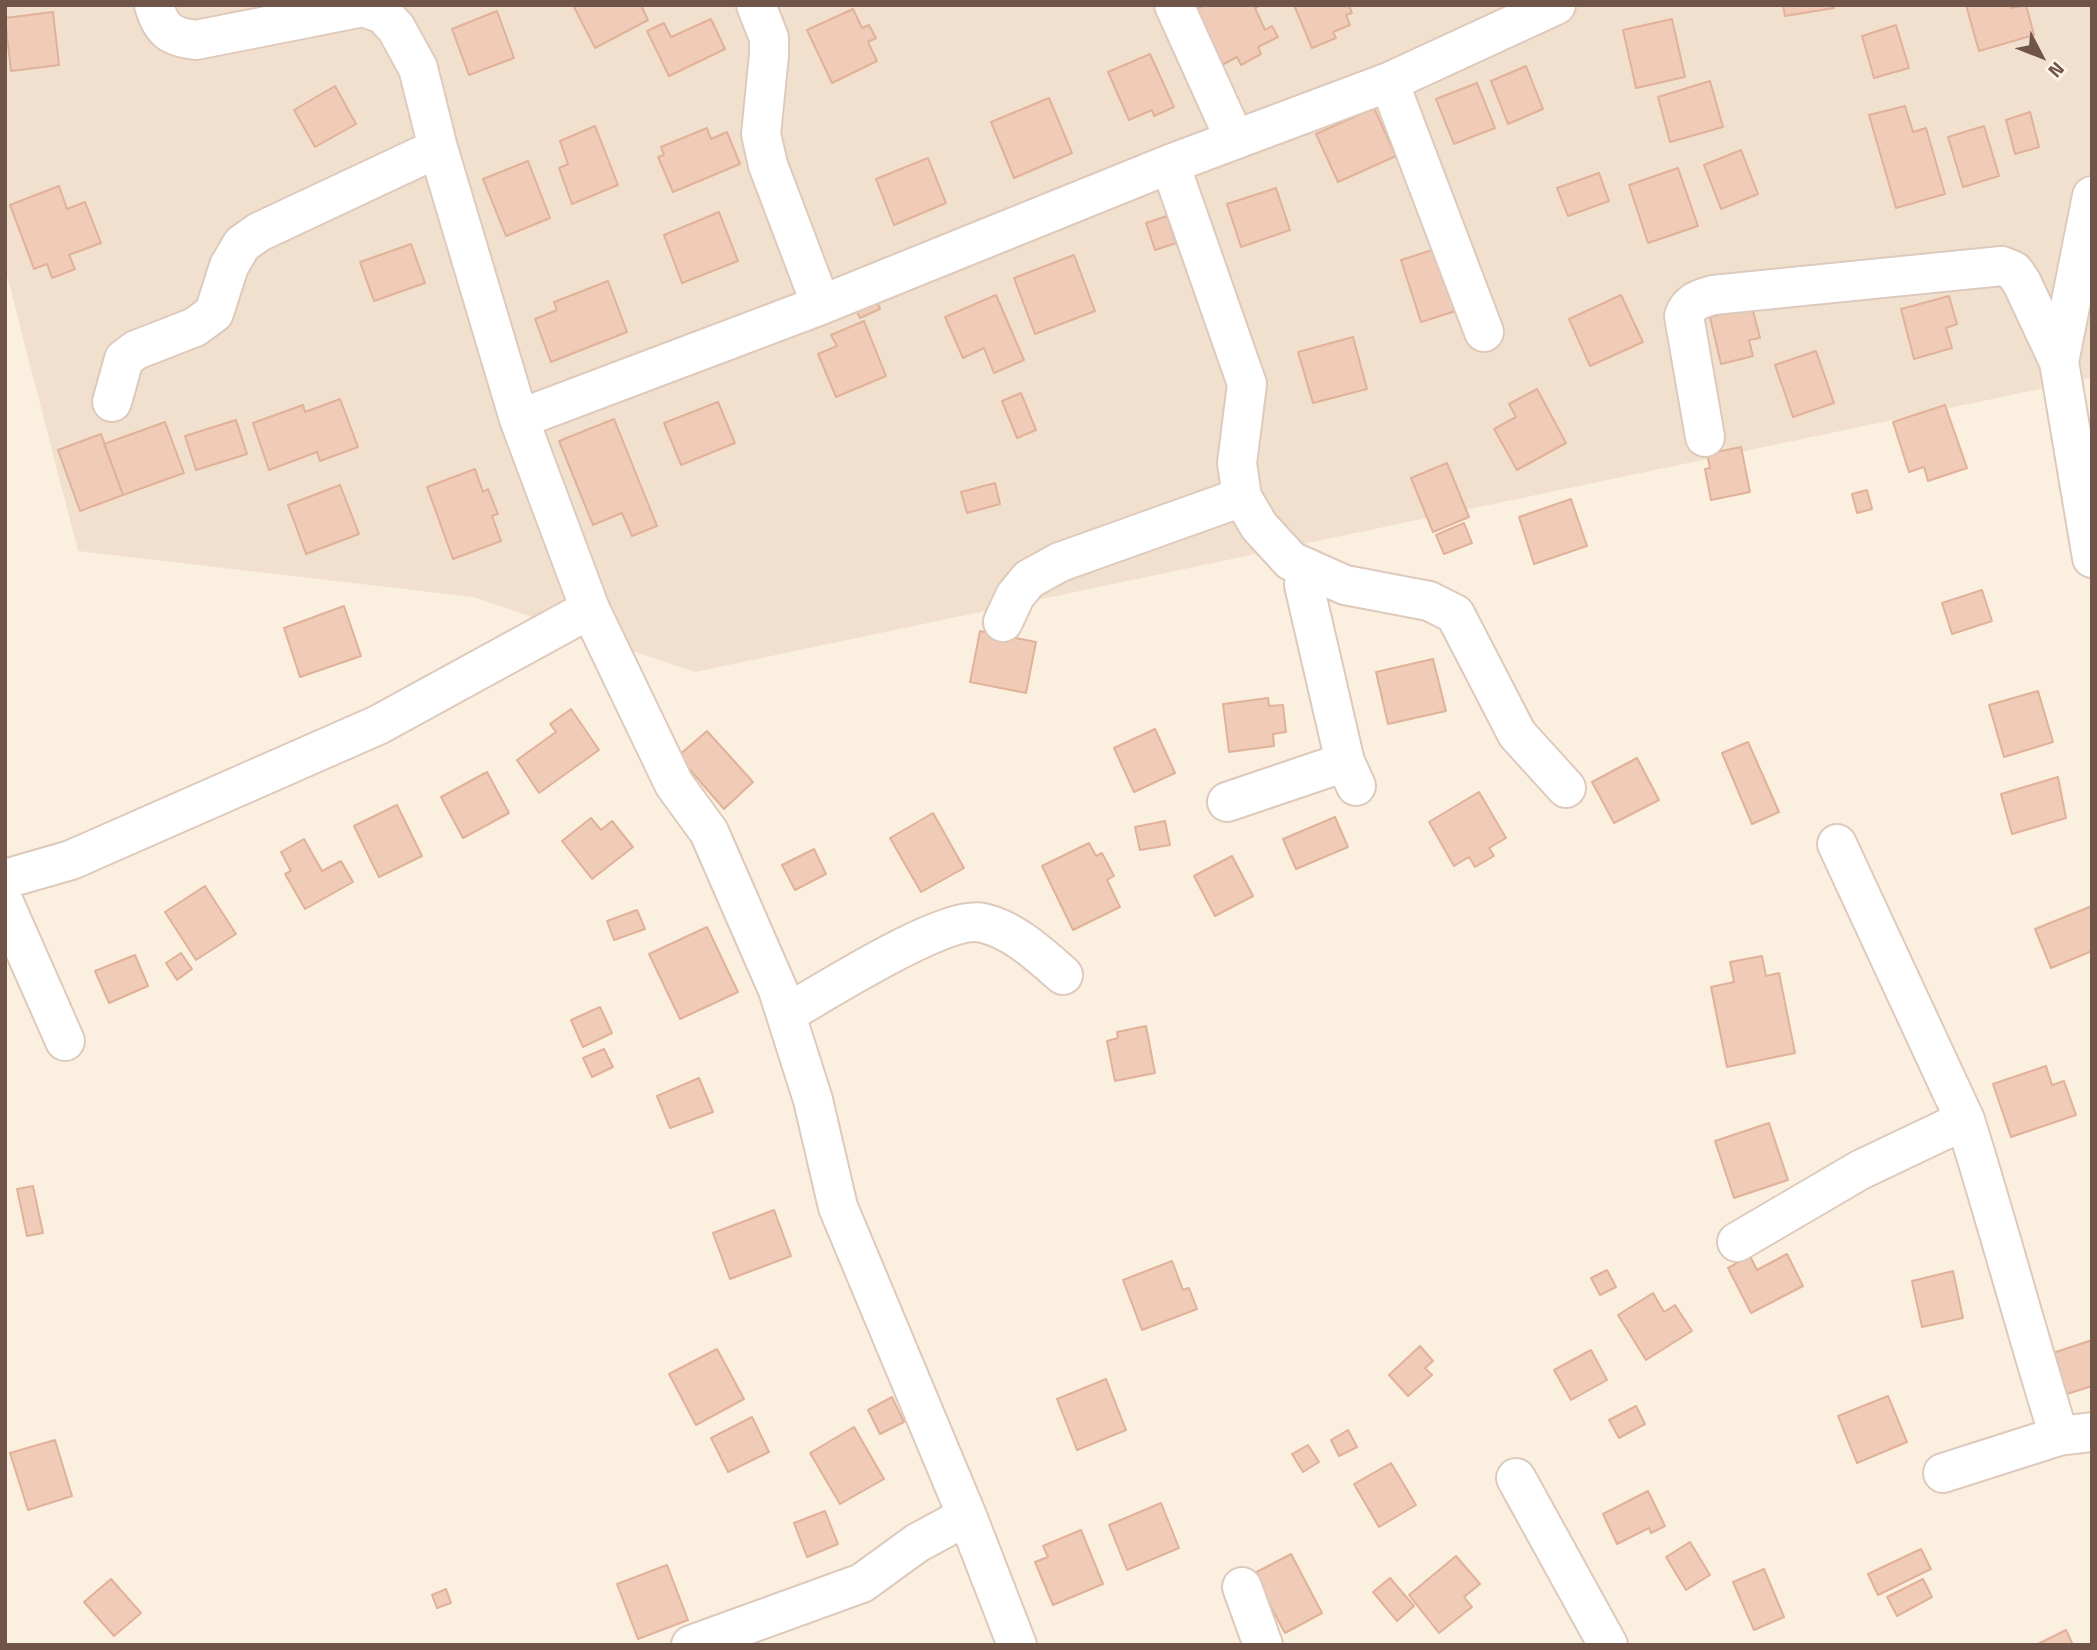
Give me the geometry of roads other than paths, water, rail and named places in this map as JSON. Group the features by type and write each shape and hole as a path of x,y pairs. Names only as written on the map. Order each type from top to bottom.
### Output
{"street":[{"path":"154,5 159,23 177,38 195,40 363,7 383,13 408,45 418,68 438,148 519,419 590,609 674,783 714,843 786,1014 813,1100 838,1207 967,1516 1017,1645"},
{"path":"756,5 769,38 761,134 768,165 821,305"},
{"path":"1174,5 1234,140"},
{"path":"519,419 821,305 1170,164 1390,82 1556,5"},
{"path":"1390,82 1485,332"},
{"path":"112,402 124,359 136,350 195,327 215,313 229,266 242,244 259,232 438,148"},
{"path":"1170,164 1247,384 1237,463 1242,497 1259,526 1291,561 1345,585 1429,601 1455,614 1517,734 1566,788"},
{"path":"2059,362 2092,196"},
{"path":"1705,437 1684,316 1687,307 1695,301 1713,295 2002,266 2014,271 2022,283 2059,362 2092,558"},
{"path":"1003,622 1015,596 1029,579 1060,562 1242,497"},
{"path":"1227,802 1351,774 1304,585 1307,568"},
{"path":"5,879 71,860 378,725 590,609"},
{"path":"1837,844 1965,1120 2005,1246 2075,1434 1943,1474"},
{"path":"5,905 65,1041"},
{"path":"786,1014 890,955 948,927 981,922 1013,936 1063,975"},
{"path":"1737,1242 1860,1170 1965,1120"},
{"path":"1516,1478 1608,1645"},
{"path":"691,1645 862,1583 917,1543 967,1516"},
{"path":"1242,1587 1263,1645"}]}
